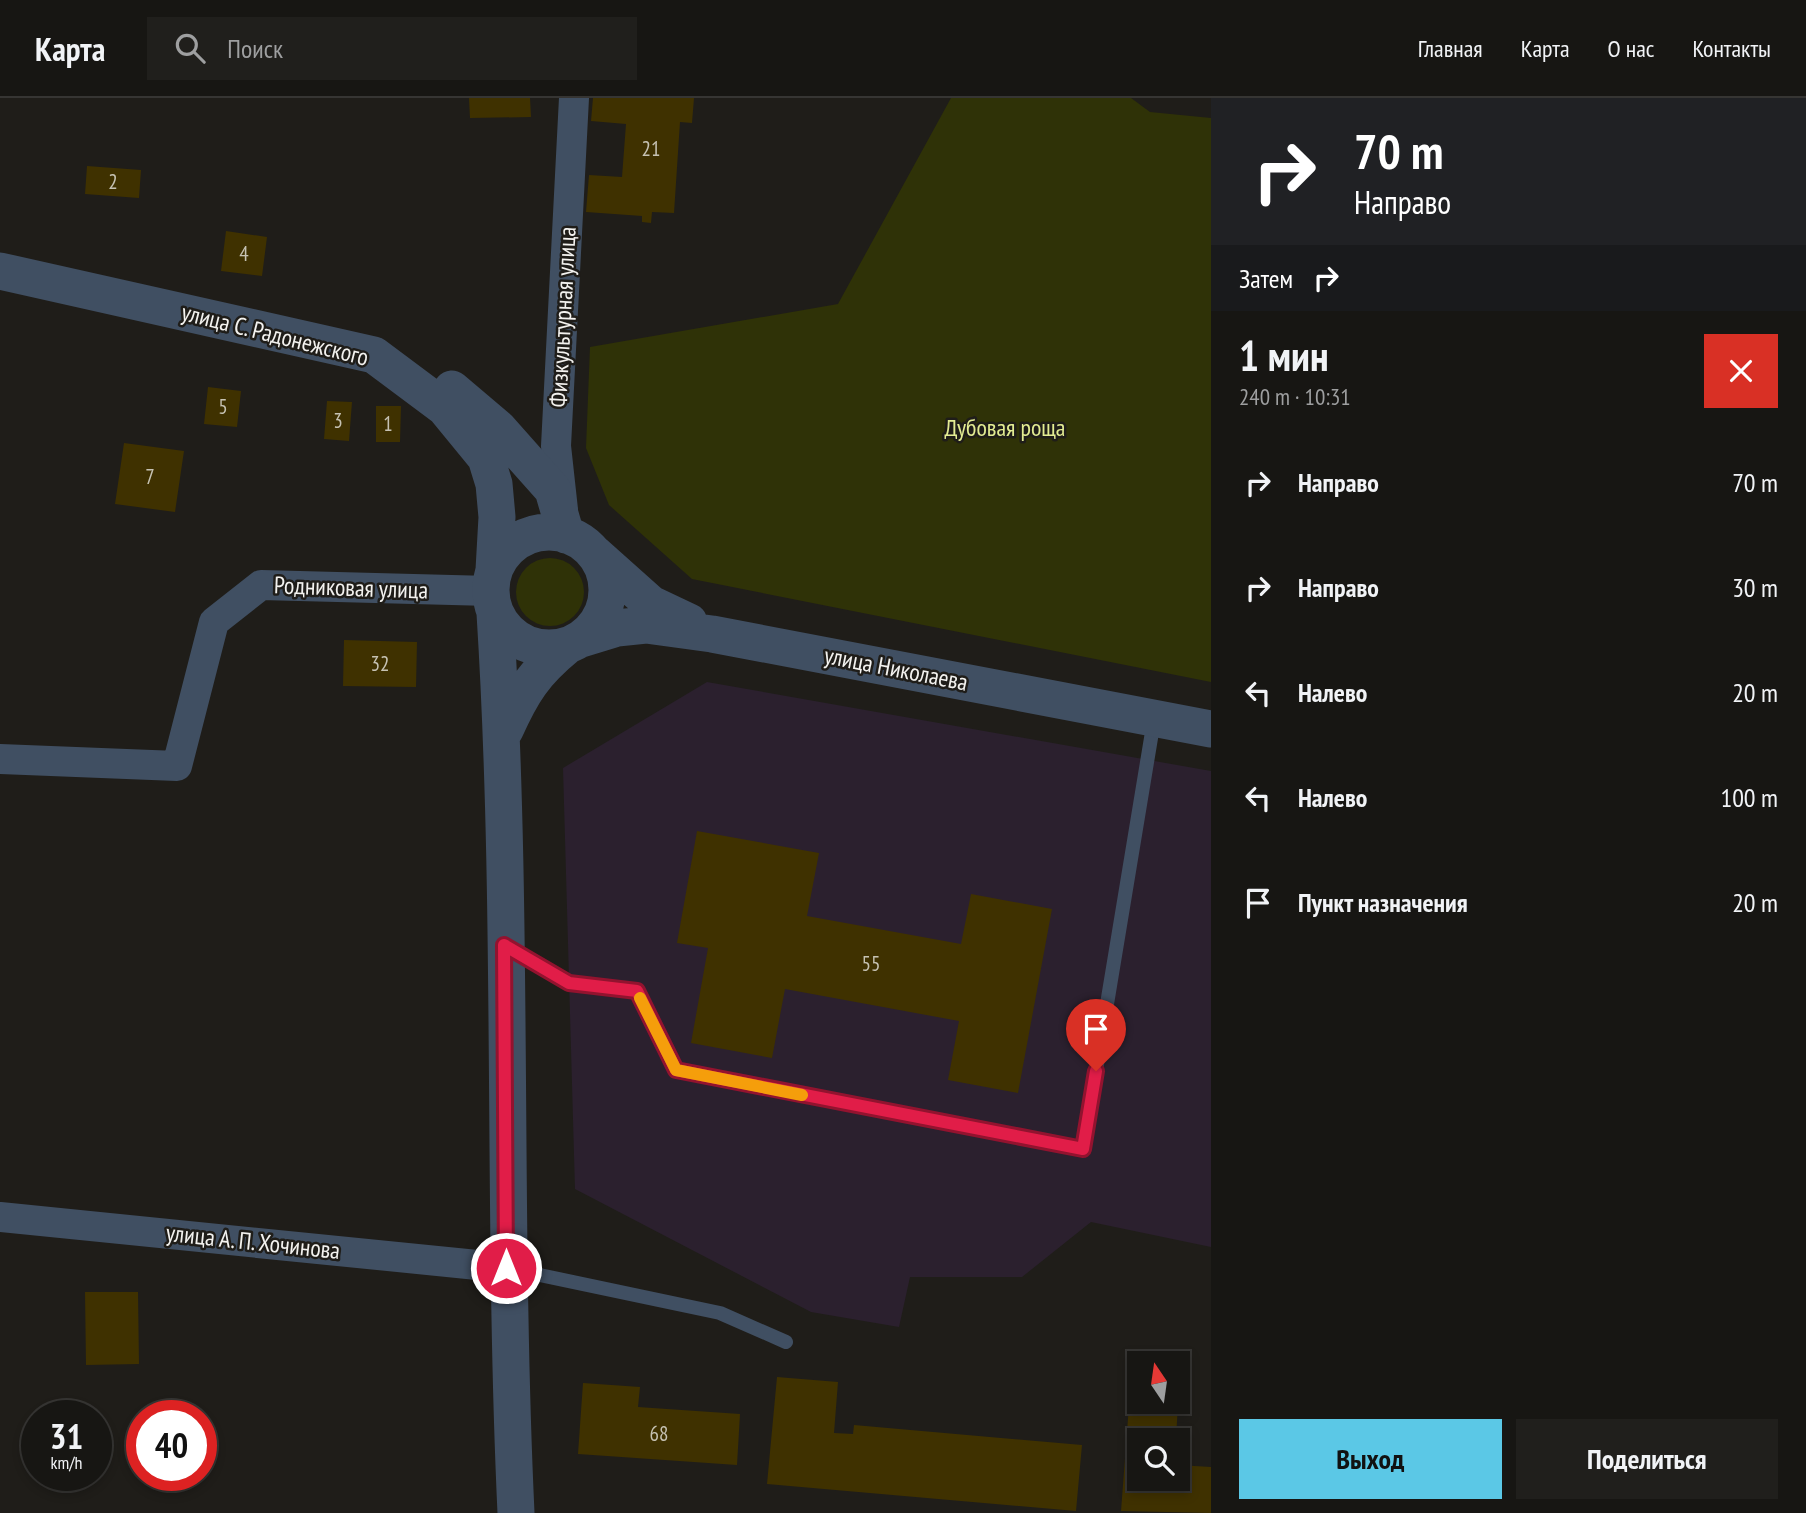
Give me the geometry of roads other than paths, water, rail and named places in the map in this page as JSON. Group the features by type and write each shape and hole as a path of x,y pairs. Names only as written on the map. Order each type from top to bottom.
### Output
{"street":[{"name":"Физкультурная улица","path":"503,734 524,688 539,669 596,625 604,608 607,588 603,569 580,543 556,446 574,98"},
{"name":"улица С. Радонежского","path":"0,271 374,355 445,408 486,458 494,484 497,517 493,592"},
{"path":"374,355 453,389 498,428 553,490 580,543 651,604 712,634"},
{"path":"574,642 550,649 532,646 517,639 504,628 493,592 503,555 515,542 531,535 580,543"},
{"name":"Родниковая улица","path":"0,759 177,766 214,622 261,585 493,592"},
{"name":"Физкультурная улица","path":"493,592 503,734 506,1268 516,1513"},
{"name":"улица Николаева","path":"574,642 617,628 646,625 712,634 1211,729"},
{"name":"улица А. П. Хочинова","path":"0,1217 506,1268"}],"lane":[{"path":"504,945 569,983 637,991 676,1070 1083,1149 1154,719"},
{"path":"506,1268 720,1313 786,1342"}],"park label":[{"name":"Дубовая роща","path":"1005,428"}]}
